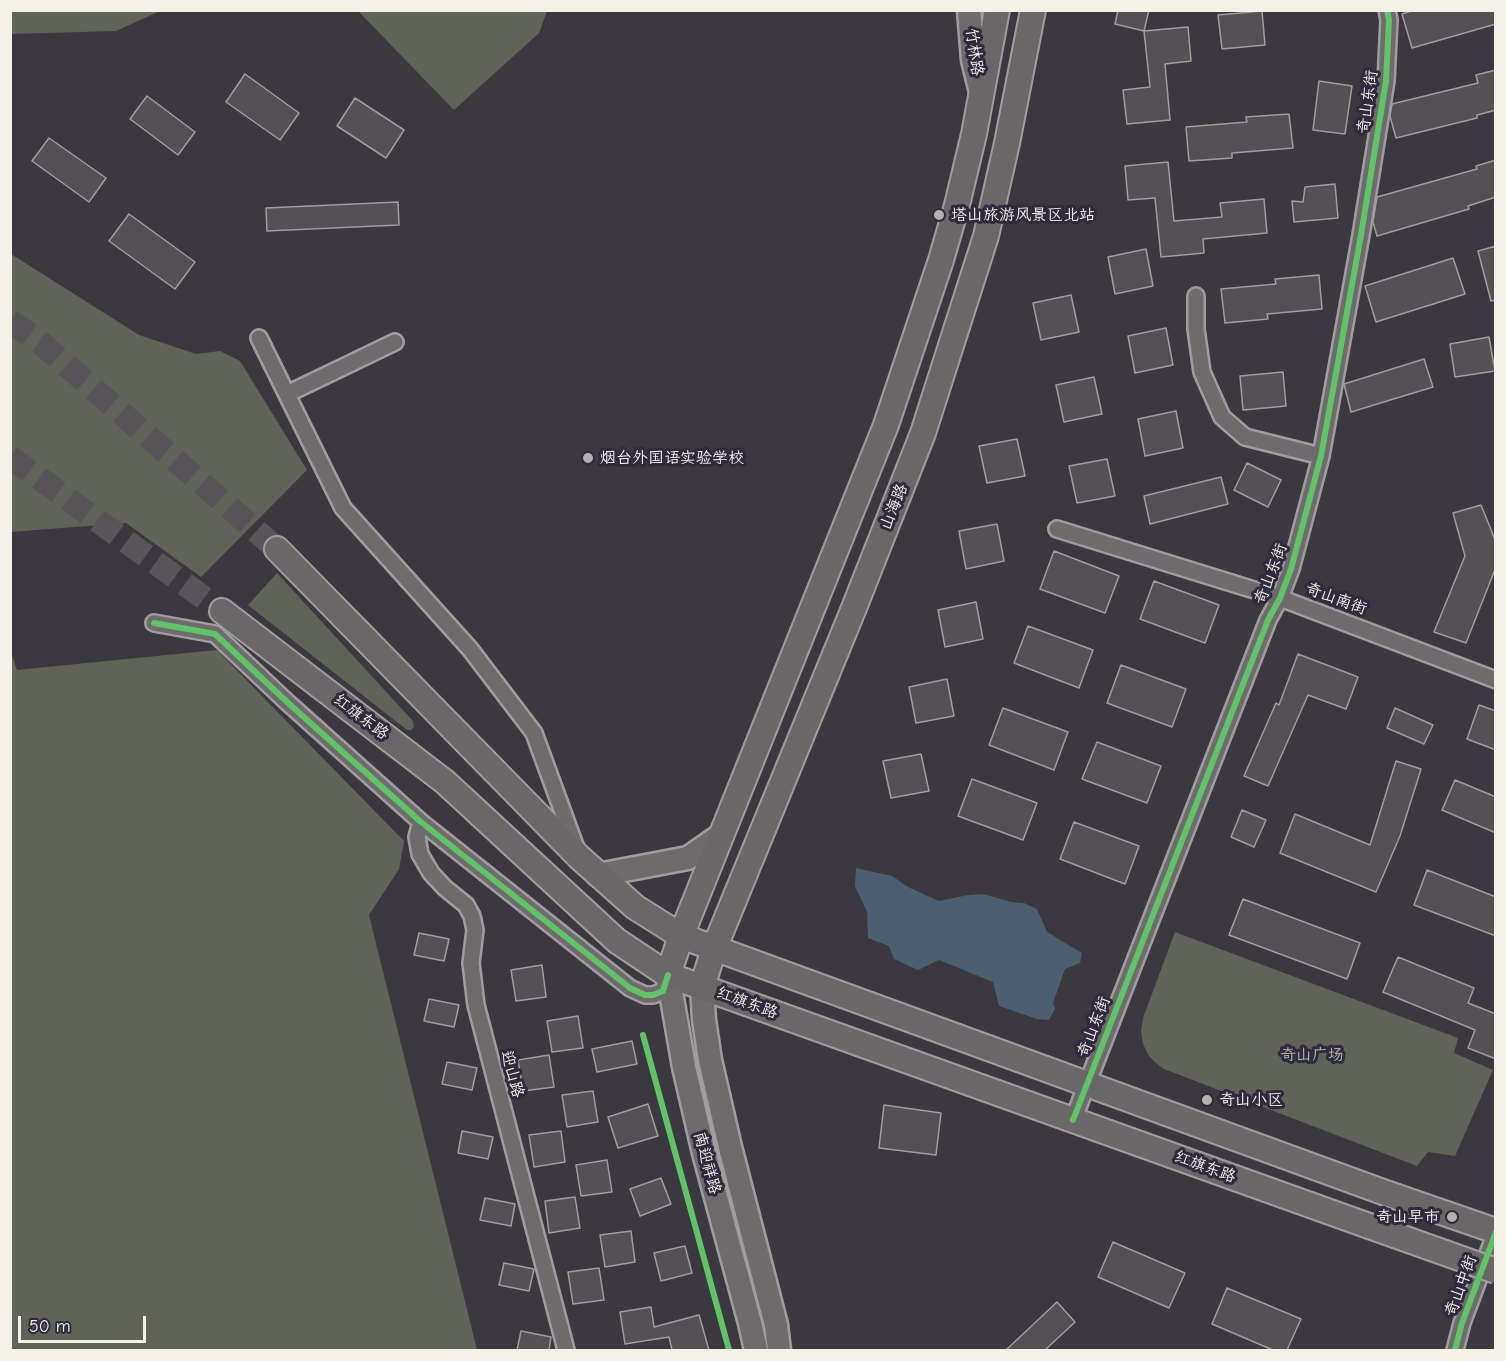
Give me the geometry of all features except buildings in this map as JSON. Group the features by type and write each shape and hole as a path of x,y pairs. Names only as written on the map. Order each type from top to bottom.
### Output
{"main road":[{"name":"竹林路","path":"969,10 973,60 981,92"},
{"path":"668,975 681,936 886,425 945,249 974,134 997,10"},
{"name":"山海路","path":"702,987 714,948 854,608 930,412 986,236 1034,10"},
{"path":"277,549 579,857 645,914 681,936 1496,1232"},
{"name":"红旗东路","path":"222,611 445,782 617,941 668,975 1496,1271"},
{"path":"598,875 688,858 722,835"},
{"name":"南迎祥路","path":"668,975 684,1067 704,1153 756,1350"},
{"name":"南迎祥路","path":"702,987 710,1060 776,1325 779,1350"}],"street":[{"name":"奇山东街","path":"1073,1120 1268,620 1280,598 1291,569 1321,456 1361,235 1386,81 1388,10"},
{"path":"1196,296 1196,329 1202,372 1222,417 1245,437 1321,456"},
{"path":"259,338 343,508 470,649 534,733 579,857"},
{"path":"287,394 395,342"},
{"name":"奇山南街","path":"1057,529 1280,598 1496,681"},
{"path":"154,622 215,634 421,822 630,988 645,995 653,995 663,991 668,975"},
{"name":"迎山路","path":"421,822 417,837 420,854 431,873 466,905 472,916 475,930 471,963 476,1005 566,1350"},
{"name":"奇山中街","path":"1455,1350 1462,1323 1496,1232"}],"green space":[{"path":"10,11 160,11 116,31 11,34"},
{"path":"358,11 547,11 539,33 454,110"},
{"path":"11,254 139,335 196,354 220,351 240,361 307,470 201,577 126,523 11,532"},
{"path":"277,573 413,721 414,727 411,730 407,730 248,605"},
{"path":"217,650 404,841 399,869 369,915 477,1350 11,1350 11,653 17,670"},
{"name":"奇山广场","path":"1175,932 1458,1038 1454,1053 1493,1070 1455,1156 1428,1152 1417,1166 1164,1069 1156,1063 1149,1056 1143,1044 1141,1031 1143,1018"}],"water":[{"path":"856,868 892,876 908,887 939,901 983,894 1011,902 1024,903 1037,909 1047,932 1082,953 1080,963 1065,969 1053,1003 1055,1009 1049,1020 1037,1019 999,1006 993,982 939,960 918,970 894,959 889,946 868,938 867,912 855,886"}],"tunnel":[{"path":"10,321 41,343 277,549"},
{"path":"10,457 222,611"}],"cycle path":[{"path":"1073,1120 1268,620 1280,598 1291,569 1321,456 1361,235 1386,81 1389,20 1387,10"},
{"path":"154,623 215,634 421,822 630,988 645,995 653,995 663,991 668,975"},
{"path":"643,1035 729,1350"},
{"path":"1455,1350 1462,1323 1496,1232"}],"place":[{"name":"塔山旅游风景区北站","path":"939,215"},
{"name":"烟台外国语实验学校","path":"588,458"},
{"name":"奇山小区","path":"1207,1100"},
{"name":"奇山早市","path":"1452,1217"}]}
